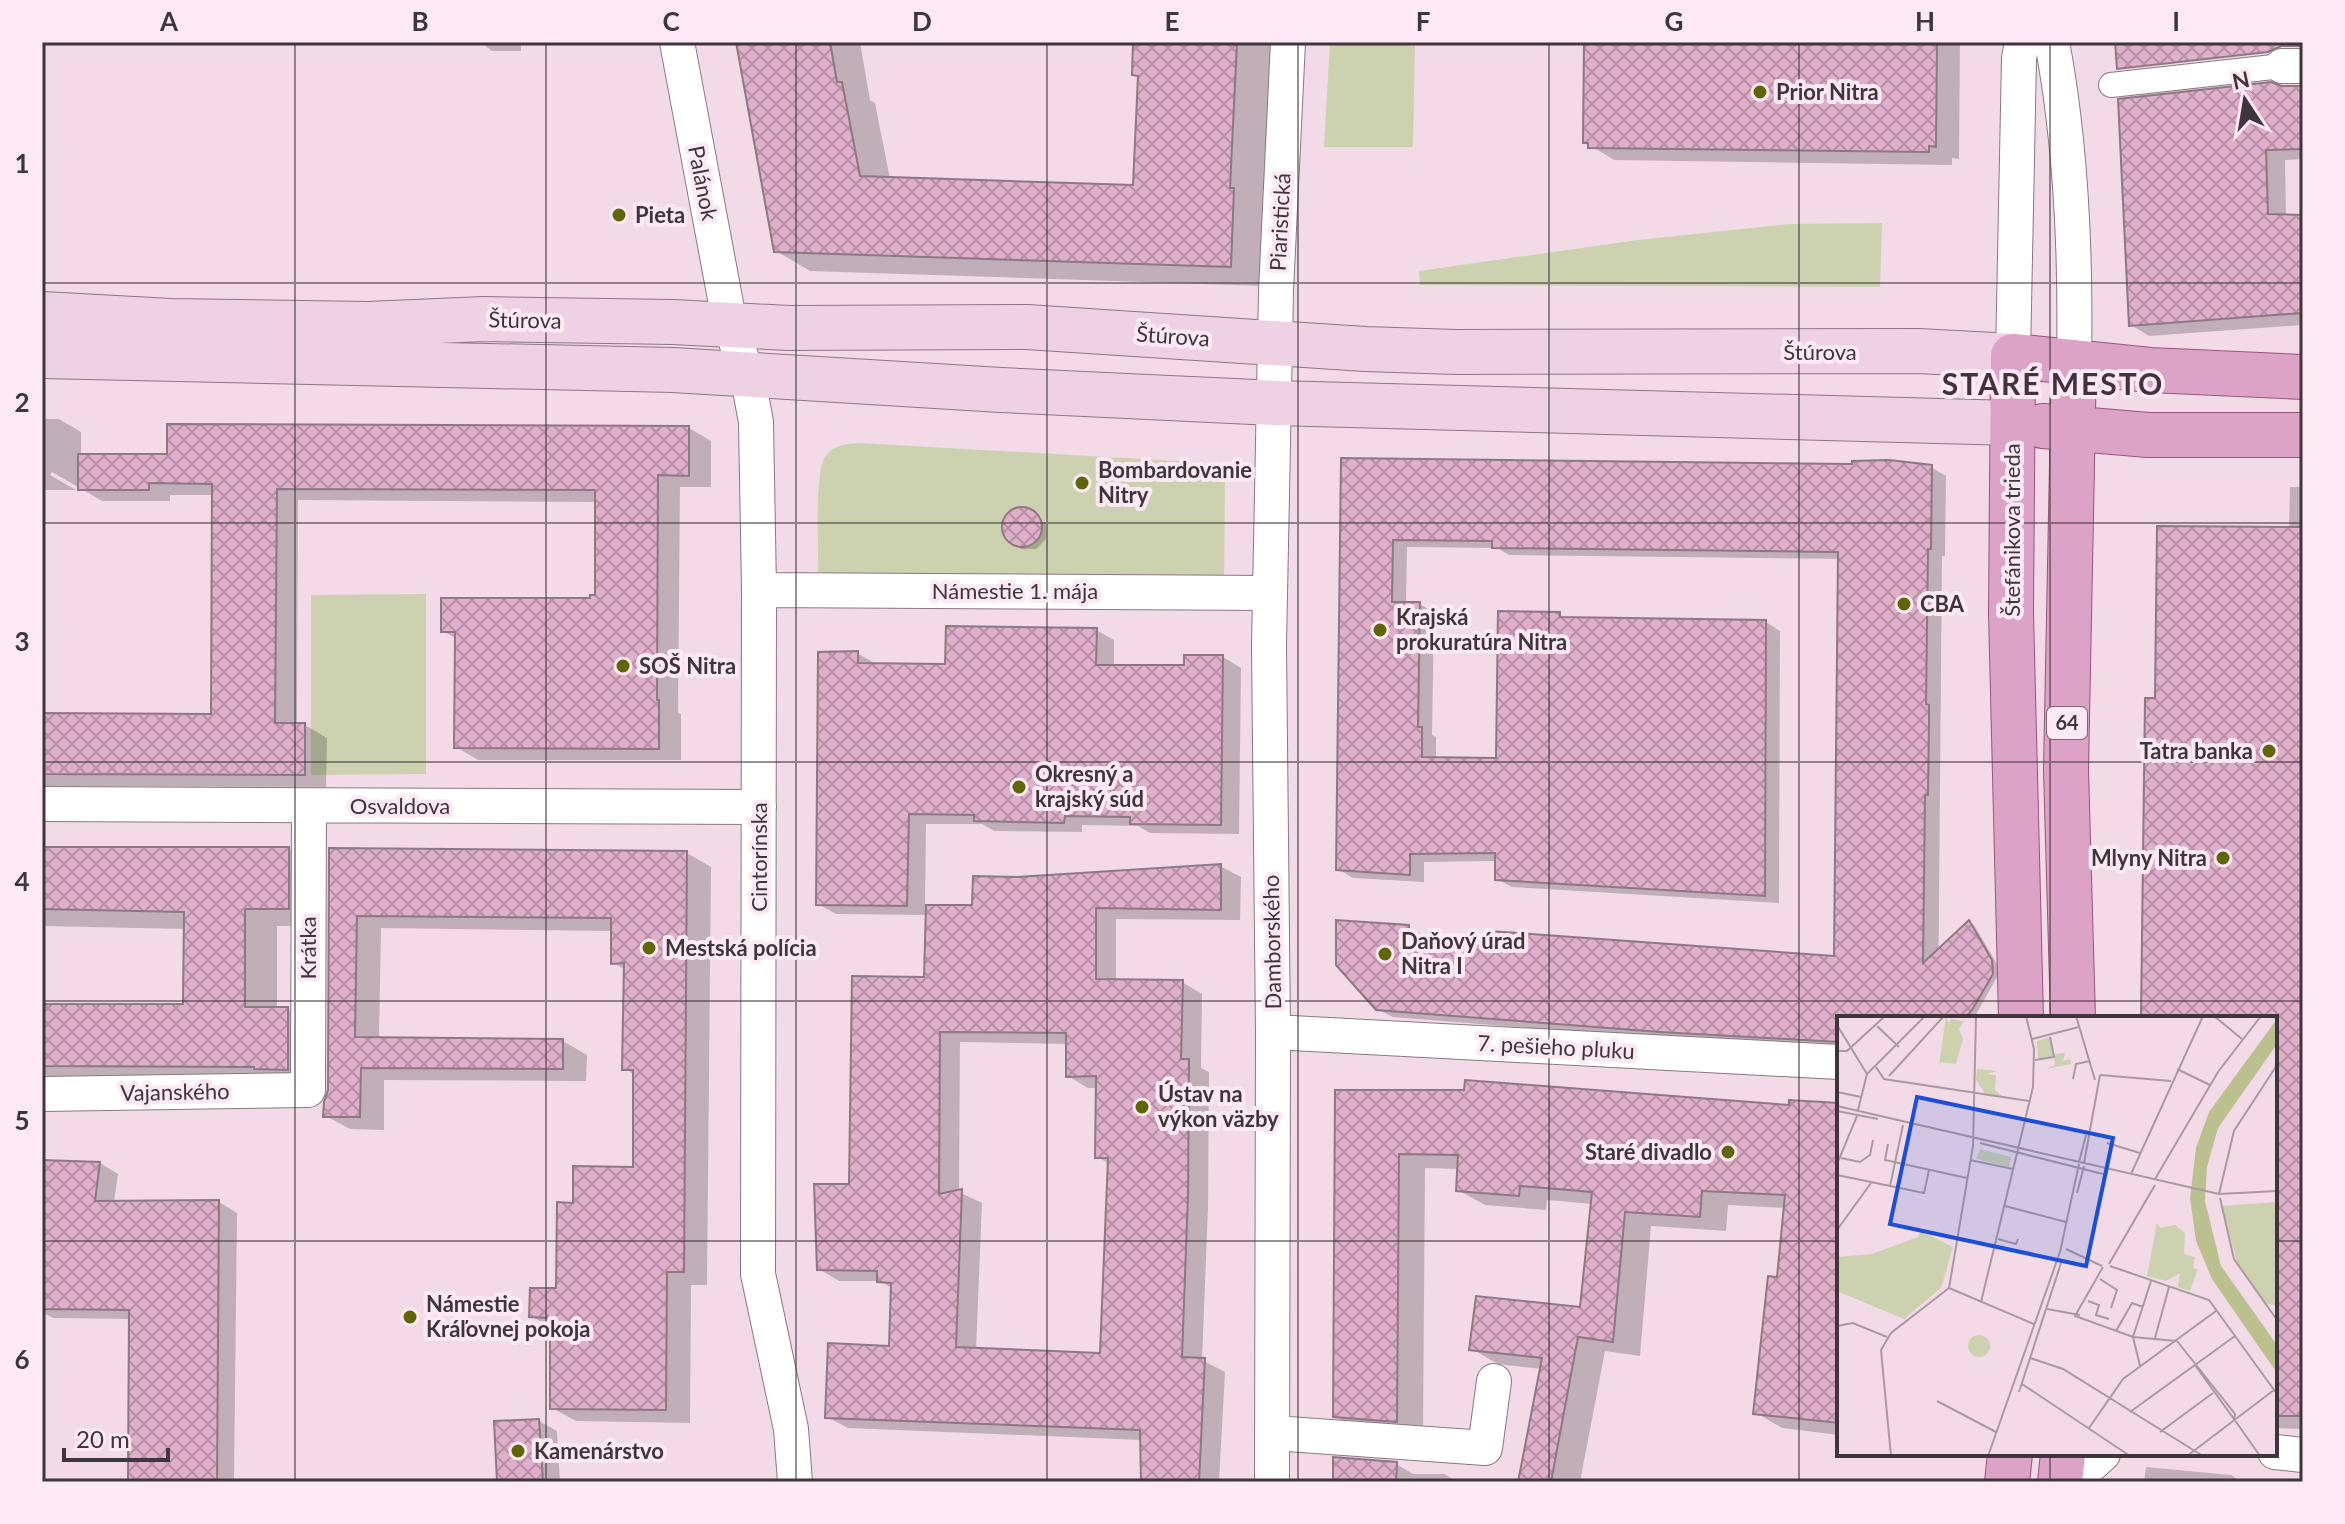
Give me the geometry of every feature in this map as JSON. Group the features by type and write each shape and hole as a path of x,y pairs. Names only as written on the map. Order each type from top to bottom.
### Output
{"main road":[{"name":"Štúrova","path":"42,314 171,321 353,324 484,319 789,328 1027,327 1456,352 1918,351 2013,356 2150,370 2303,377"},
{"path":"42,356 747,373 1001,390 1275,403 2013,423 2148,435 2303,435"},
{"name":"Štefánikova trieda","path":"2013,356 2011,613 2021,1016"},
{"name":"64","path":"2073,1016 2066,770 2074,362"},
{"path":"2007,1482 2010,1456"},
{"path":"2060,1482 2063,1456"}],"street":[{"name":"Palánok","path":"677,42 730,325 747,373"},
{"name":"Piaristická","path":"1275,403 1288,42"},
{"name":"Štefánikova trieda","path":"2013,356 2019,58 2022,42"},
{"path":"2052,42 2059,81 2076,289 2074,362"},
{"path":"2111,85 2292,66"},
{"name":"Cintorínska","path":"747,373 756,422 759,590 758,1274 791,1429 795,1482"},
{"name":"Damborského","path":"1272,1482 1270,593 1275,403"},
{"name":"Námestie 1. mája","path":"759,590 1270,593"},
{"name":"Osvaldova","path":"42,804 759,807"},
{"name":"Krátka","path":"308,1090 309,806"},
{"name":"7. pešieho pluku","path":"1273,1032 1837,1062"},
{"name":"Vajanského","path":"42,1094 308,1090"},
{"path":"1274,1433 1485,1448 1494,1381"},
{"path":"2277,1452 2303,1455"},
{"path":"2072,1482 2101,1456"}],"green space":[{"path":"1330,42 1415,42 1413,147 1324,147"},
{"path":"1882,223 1880,287 1420,285 1419,271 1638,240 1789,224"},
{"path":"859,443 1213,463 1225,477 1224,580 818,575 818,496 822,466 832,450"},
{"path":"426,594 426,774 311,775 311,595"}],"building":[{"path":"736,42 830,42 837,82 842,82 860,176 1133,185 1138,76 1132,75 1133,42 1237,42 1230,188 1234,188 1231,267 774,252"},
{"name":"Prior Nitra","path":"1584,42 1937,42 1936,147 1929,146 1929,152 1588,148 1588,143 1583,143"},
{"path":"2115,42 2299,42 2300,46 2117,69"},
{"path":"2271,82 2282,86 2303,86 2303,149 2266,150 2268,214 2303,215 2303,313 2129,326 2118,99"},
{"path":"167,424 689,426 689,476 658,475 659,749 454,748 455,632 441,632 441,598 590,598 590,595 595,595 595,490 277,489 275,723 305,723 305,775 42,774 42,713 211,714 212,484 149,483 149,490 78,490 78,454 167,454"},
{"path":"1341,458 1852,464 1852,461 1889,460 1932,465 1931,549 1928,549 1926,704 1929,705 1929,723 1923,963 1969,920 1992,960 1993,974 1967,1016 1837,1016 1837,1042 1376,1010 1336,965 1336,920 1409,925 1409,940 1489,946 1490,931 1834,956 1838,552 1492,548 1492,541 1393,540 1392,602 1420,602 1418,727 1422,727 1422,757 1496,758 1498,611 1560,612 1560,617 1766,620 1765,896 1495,880 1495,853 1410,854 1410,875 1336,870"},
{"path":"1022,507 1036,513 1042,527 1036,541 1022,547 1008,541 1002,527 1008,513"},
{"name":"Mlyny Nitra","path":"2157,526 2303,527 2303,1416 2277,1416 2277,1016 2141,1016 2145,698 2155,698"},
{"name":"Okresný a krajský súd","path":"946,626 1097,628 1096,665 1184,665 1184,655 1223,655 1221,825 1130,824 1130,817 1065,816 1064,823 974,821 974,815 909,814 907,906 816,905 818,652 858,651 858,663 945,664"},
{"path":"42,847 289,847 289,909 245,909 245,1007 288,1007 288,1070 254,1067 42,1066 42,1004 183,1004 184,912 42,909"},
{"path":"329,848 687,851 684,1272 667,1272 666,1410 550,1409 550,1318 529,1317 530,1288 556,1288 557,1202 573,1203 573,1166 633,1167 633,1070 622,1070 624,963 611,964 611,918 357,916 355,1037 563,1039 563,1069 361,1068 360,1117 323,1117 328,1090"},
{"path":"1221,864 1221,910 1096,908 1096,979 1183,980 1181,1059 1189,1059 1182,1357 1205,1358 1199,1482 1141,1482 1140,1430 825,1418 828,1343 889,1346 891,1283 877,1282 877,1271 817,1270 814,1184 849,1184 852,976 924,977 926,905 972,905 973,876 1017,877","holes":["940,1032 1066,1033 1066,1077 1096,1076 1095,1158 1108,1158 1100,1353 956,1347 962,1189 939,1194"]},
{"path":"1465,1080 1789,1105 1789,1100 1837,1103 1837,1423 1753,1414 1768,1276 1777,1277 1785,1195 1702,1191 1700,1217 1625,1212 1613,1342 1578,1337 1551,1482 1518,1482 1542,1358 1469,1350 1476,1296 1580,1307 1592,1192 1520,1186 1519,1196 1456,1191 1458,1155 1399,1154 1397,1422 1333,1417 1335,1090 1464,1090"},
{"path":"42,1160 100,1162 95,1201 219,1200 217,1482 128,1482 129,1310 42,1309"},
{"name":"Kamenárstvo","path":"539,1419 543,1482 497,1482 494,1421"},
{"path":"1333,1457 1397,1462 1396,1482 1333,1482"}],"place":[{"name":"Prior Nitra","path":"1760,92"},
{"name":"Pieta","path":"619,215"},
{"name":"Bombardovanie Nitry","path":"1082,483"},
{"name":"CBA","path":"1904,604"},
{"name":"Krajská prokuratúra Nitra","path":"1380,630"},
{"name":"SOŠ Nitra","path":"623,666"},
{"name":"Tatra banka","path":"2269,751"},
{"name":"Okresný a krajský súd","path":"1019,787"},
{"name":"Mlyny Nitra","path":"2223,858"},
{"name":"Mestská polícia","path":"649,948"},
{"name":"Daňový úrad Nitra I","path":"1385,954"},
{"name":"Ústav na výkon väzby","path":"1142,1107"},
{"name":"Staré divadlo","path":"1728,1152"},
{"name":"Námestie Kráľovnej pokoja","path":"410,1317"},
{"name":"Kamenárstvo","path":"518,1451"}],"district":[{"name":"STARÉ MESTO","path":"2053,385"}]}
